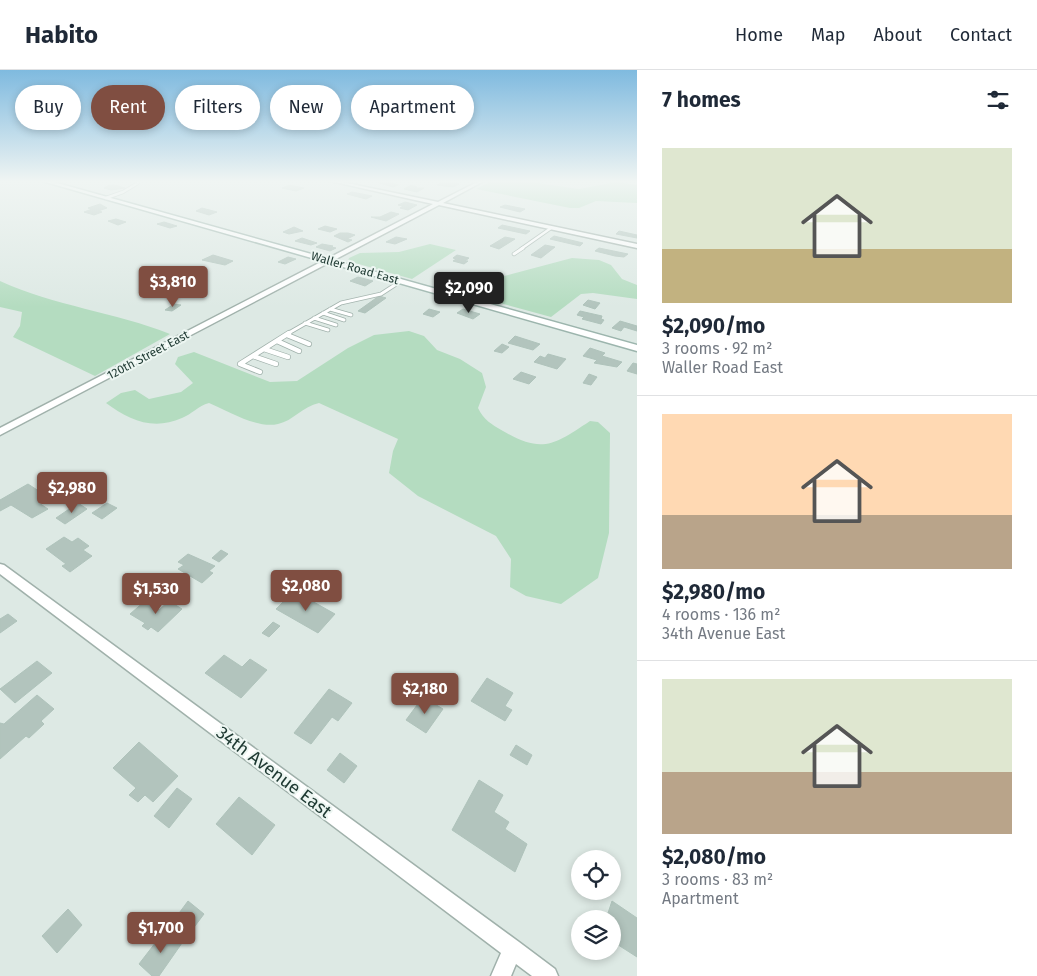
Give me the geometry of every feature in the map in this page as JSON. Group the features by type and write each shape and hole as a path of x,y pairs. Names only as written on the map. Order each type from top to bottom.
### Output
{"street":[{"name":"Waller Road East","path":"195,223 637,348"},
{"name":"120th Street East","path":"0,432 400,223"},
{"path":"530,223 637,246"},
{"name":"34th Avenue East","path":"0,568 548,976"},
{"path":"501,976 512,949"}],"lane":[{"path":"514,254 551,228"},
{"path":"260,372 240,364 340,303 381,294 401,281"},
{"path":"330,309 351,314"},
{"path":"323,313 344,320"},
{"path":"314,318 336,325"},
{"path":"305,323 328,330"},
{"path":"286,335 310,344"},
{"path":"277,341 299,351"},
{"path":"264,349 288,357"},
{"path":"253,356 276,364"}],"green space":[{"path":"430,244 456,250 412,279 348,261 349,258 360,253 399,252"},
{"path":"572,258 599,260 611,265 622,279 637,285 637,299 593,293 581,294 551,317 460,292 478,283"},
{"path":"0,281 42,297 149,326 170,334 95,376 13,337 20,326 22,312 0,307"},
{"path":"409,331 424,336 437,350 460,359 482,373 486,387 478,408 488,421 516,438 528,443 548,444 567,436 590,421 598,422 610,433 609,533 598,578 561,604 526,596 510,587 511,559 496,536 418,496 389,473 393,451 398,439 319,403 308,407 288,420 270,425 252,422 209,403 171,422 161,424 142,422 133,419 106,403 121,393 135,390 149,399 181,392 193,383 175,364 178,357 194,352 270,382 297,381 348,348 374,335"}],"building":[{"path":"168,223 177,226 170,228 157,224"},
{"path":"502,225 530,231 526,234 498,228"},
{"path":"325,226 337,229 330,232 318,229"},
{"path":"294,227 303,231 289,234 283,232"},
{"path":"619,231 637,235 637,238 616,234"},
{"path":"340,233 355,235 347,239 352,240 348,242 334,236"},
{"path":"554,236 583,243 580,246 550,239"},
{"path":"396,237 407,239 395,244 386,242"},
{"path":"505,237 515,239 499,249 490,246"},
{"path":"302,238 317,243 311,245 295,241"},
{"path":"322,244 336,248 330,251 316,247"},
{"path":"545,245 555,247 541,258 531,255"},
{"path":"599,248 628,254 624,257 595,251"},
{"path":"213,255 233,261 225,265 202,260"},
{"path":"457,255 469,258 465,261 468,261 464,264 453,261 456,259 453,258"},
{"path":"288,257 296,259 285,264 278,262"},
{"path":"358,277 373,281 365,286 350,281"},
{"path":"379,296 386,298 365,313 358,311"},
{"path":"588,300 600,303 595,309 583,305"},
{"path":"174,304 181,305 172,311 165,310"},
{"path":"429,309 440,312 433,317 423,314"},
{"path":"463,309 480,314 473,319 457,313"},
{"path":"580,311 602,316 601,319 604,320 601,324 582,319 584,317 577,315"},
{"path":"620,321 637,326 637,331 624,327 621,331 612,328"},
{"path":"515,336 540,344 533,350 508,343"},
{"path":"502,344 509,347 502,353 494,351"},
{"path":"590,348 605,353 602,356 622,362 617,367 594,363 597,360 583,356"},
{"path":"548,354 566,359 557,369 534,362 540,356 545,358"},
{"path":"633,363 637,364 637,374 627,371"},
{"path":"521,372 536,377 529,384 513,379"},
{"path":"589,374 597,377 591,385 583,383"},
{"path":"78,482 92,490 74,502 60,493"},
{"path":"28,484 48,497 39,503 48,509 32,518 11,505 0,511 0,500"},
{"path":"78,503 87,509 65,524 56,518"},
{"path":"107,503 117,508 102,519 92,513"},
{"path":"64,537 72,542 78,538 89,546 83,550 92,556 70,572 62,566 66,564 46,549"},
{"path":"221,550 228,554 219,562 212,558"},
{"path":"188,554 215,566 209,571 213,573 202,583 178,569 184,565 178,562"},
{"path":"294,591 335,614 318,633 276,609"},
{"path":"145,601 159,610 169,601 182,609 158,632 151,627 148,630 142,626 145,623 130,614"},
{"path":"8,614 17,621 0,633 0,619"},
{"path":"273,622 280,626 269,637 262,633"},
{"path":"224,655 242,667 250,659 267,670 241,698 205,673"},
{"path":"37,661 52,673 15,703 0,689"},
{"path":"487,678 513,693 505,706 512,710 505,721 471,701"},
{"path":"329,689 352,703 338,721 332,717 311,744 294,733"},
{"path":"37,695 54,709 41,721 44,724 29,738 26,736 0,759 0,723 4,724"},
{"path":"423,697 443,709 426,733 406,720"},
{"path":"139,742 178,776 153,802 145,795 138,802 129,795 136,788 113,768"},
{"path":"516,745 532,755 527,765 510,755"},
{"path":"340,753 357,766 344,783 327,770"},
{"path":"479,780 503,795 494,812 509,822 505,829 527,844 515,872 452,830"},
{"path":"177,788 192,799 169,828 154,816"},
{"path":"239,797 275,825 252,855 216,824"},
{"path":"188,901 204,914 183,942 168,928"},
{"path":"612,901 637,918 637,957 621,947 621,910 609,910"},
{"path":"68,909 82,925 57,953 42,936"},
{"path":"166,929 182,943 159,976 152,976 139,964"}]}
